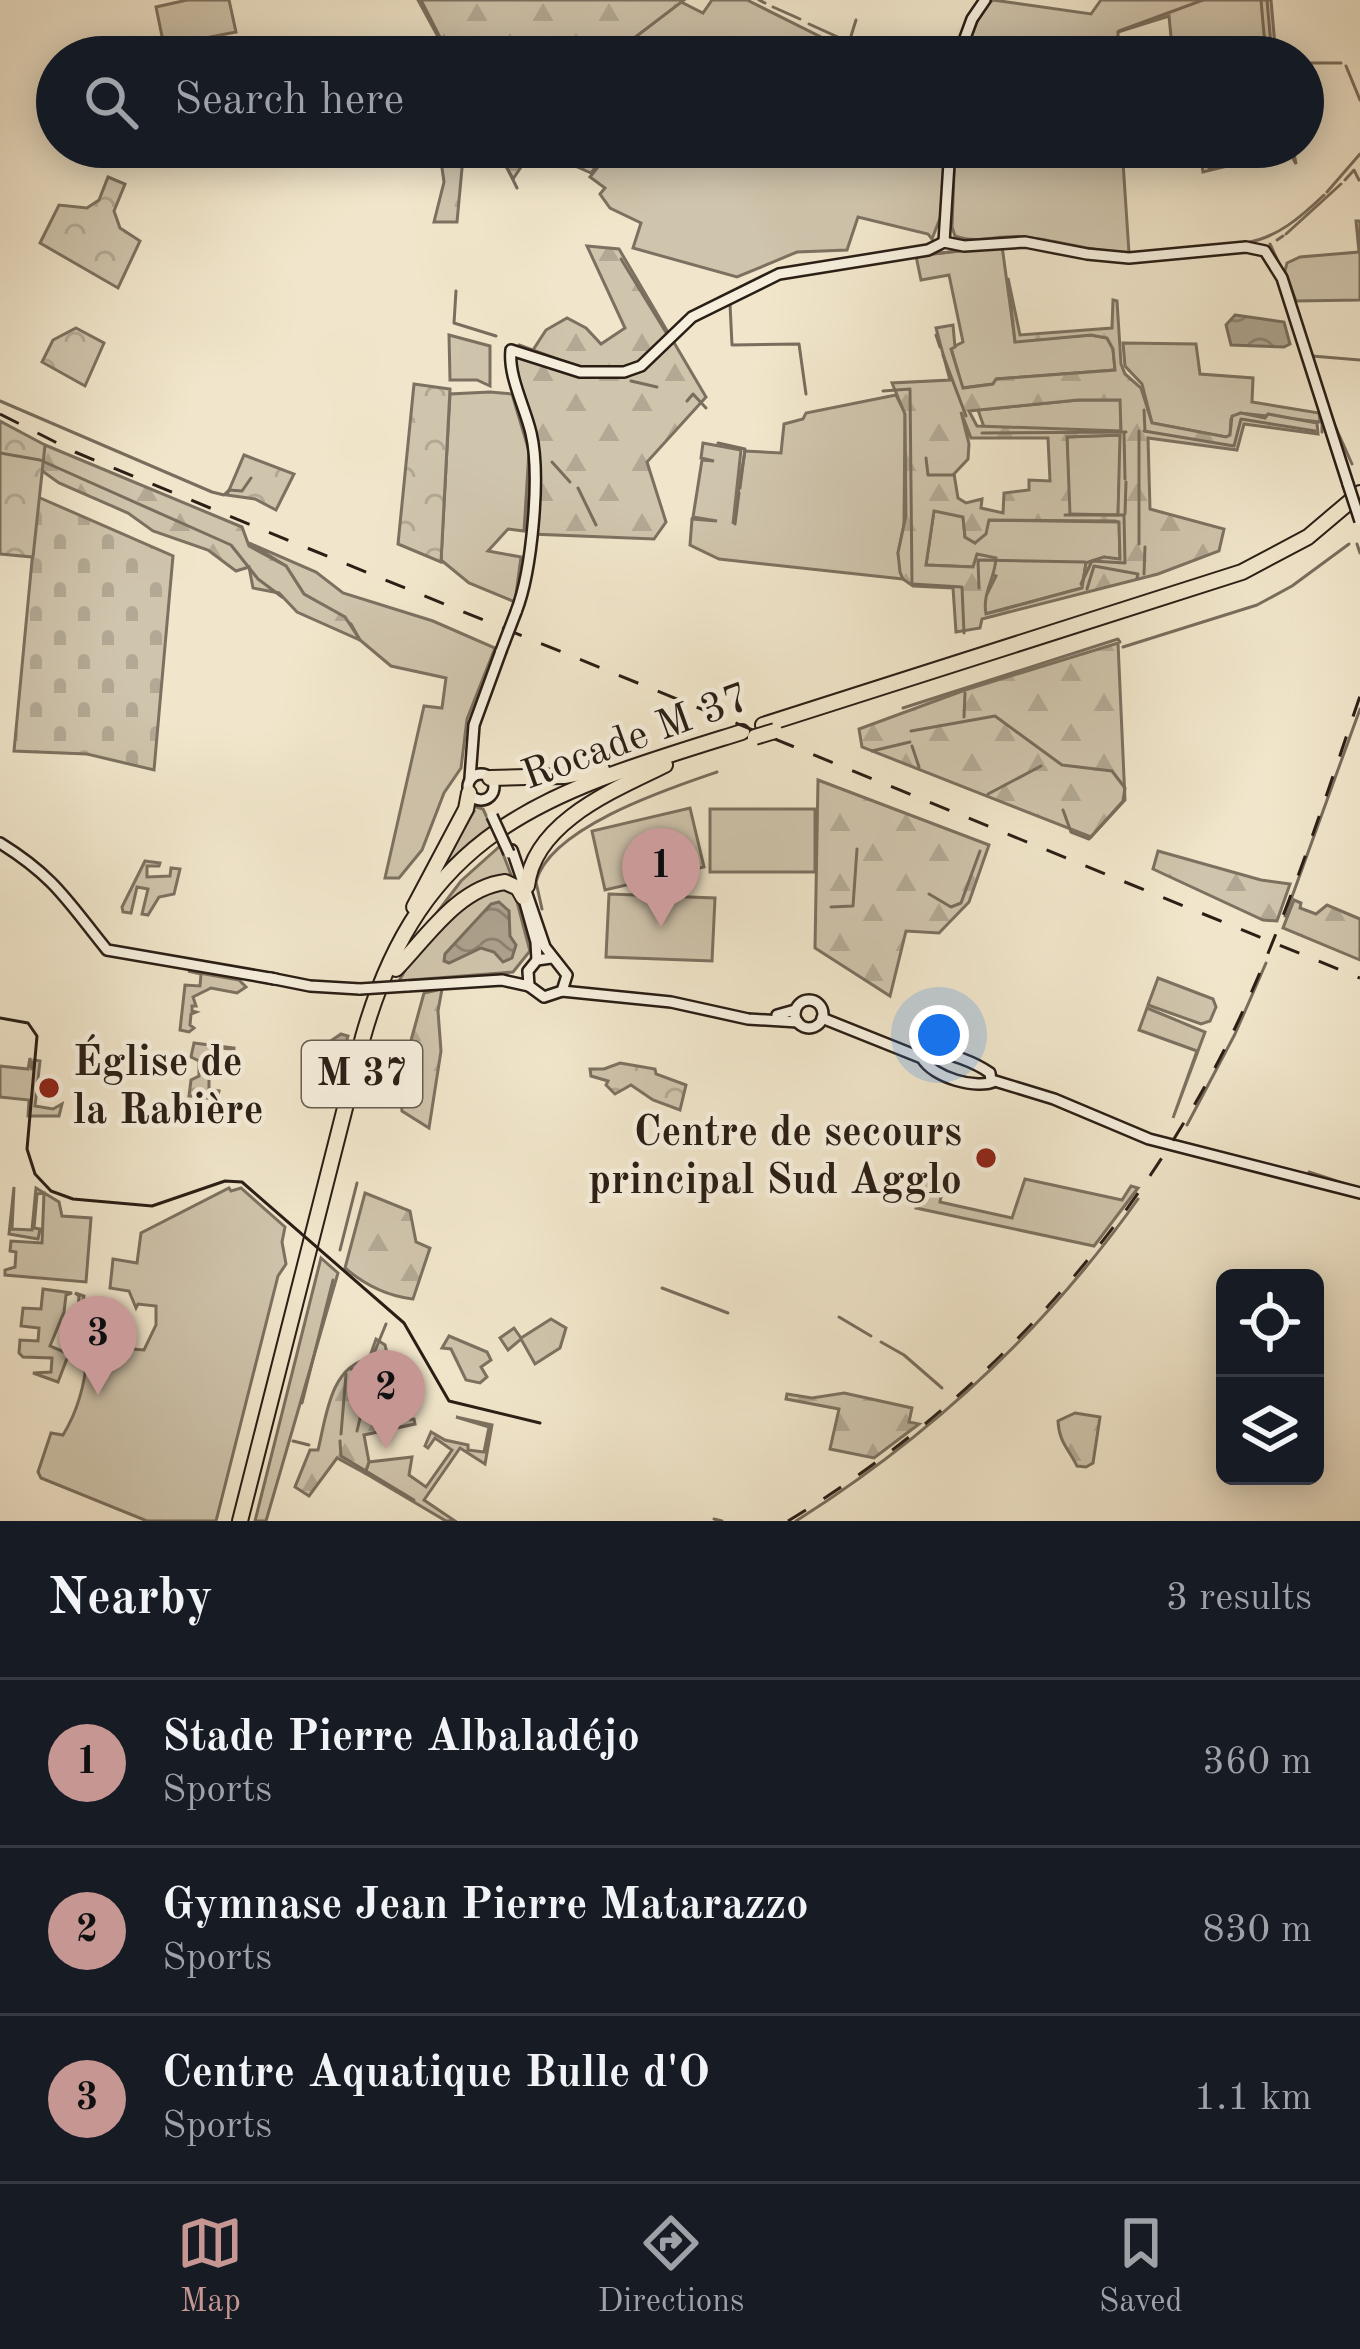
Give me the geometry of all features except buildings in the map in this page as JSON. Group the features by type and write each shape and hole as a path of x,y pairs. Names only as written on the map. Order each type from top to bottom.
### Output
{"highway":[{"name":"Rocade M 37","path":"249,1521 395,960 442,896 503,837 567,799 1242,572 1308,537 1354,488"},
{"name":"Rocade M 37","path":"240,1521 363,1037 395,960 442,883 498,830 554,796 648,761 1235,584 1294,556 1360,505"},
{"path":"488,776 576,774 648,761"},
{"path":"395,960 483,889 506,882 525,892 534,859 568,821 599,798 665,765"},
{"path":"395,960 405,924 478,791"}],"street":[{"path":"966,36 985,0"},
{"path":"944,242 949,168"},
{"path":"551,958 510,851 478,791 472,735 528,566 535,461 510,364 511,350 580,372 624,372 641,366 692,317 779,274 928,250 944,242 964,246 1025,242 1117,257 1250,247 1265,251 1280,271 1354,488 1360,521"},
{"path":"478,791 494,786 475,753 481,703"},
{"path":"478,791 488,776"},
{"path":"0,843 42,871 67,895 106,950 129,956 360,989 508,980 544,997 564,985 748,1019 796,1016 808,1028 822,1018"},
{"path":"508,980 528,971 536,960 538,949 525,892"},
{"path":"536,960 551,958 563,965 564,985"},
{"path":"528,971 529,986"},
{"path":"796,1016 801,1003 813,1000 822,1018"},
{"path":"822,1018 922,1058 927,1067 974,1085 985,1087 991,1081"},
{"path":"922,1058 930,1050 938,1051 987,1070 991,1081"},
{"path":"991,1081 1054,1099 1149,1139 1313,1178 1356,1193"}],"green space":[{"path":"187,0 229,0 236,32 162,36 156,7"},
{"path":"418,0 684,0 637,36 438,36"},
{"path":"712,0 747,0 819,36 636,36 681,2 703,13"},
{"path":"993,0 1091,14 1101,0 1271,0 1274,36 1171,36 1169,16 1118,32 1118,36 971,36 983,8"},
{"path":"442,168 462,168 457,222 434,222 444,182"},
{"path":"597,168 944,168 942,213 932,239 928,234 858,217 847,250 797,252 737,277 633,248 641,223 610,208 600,194 605,188 590,177"},
{"path":"954,168 1123,168 1129,253 1023,237 972,240 955,236"},
{"path":"108,177 125,184 114,211 120,228 140,241 118,288 40,243 59,205 87,208 99,200"},
{"path":"1356,221 1360,221 1360,300 1296,301 1285,271 1287,263 1300,257 1359,252"},
{"path":"587,246 619,249 706,397 647,462 666,522 654,539 531,534 534,461 511,350 531,353 546,330 567,318 601,344 625,328"},
{"path":"1002,246 1015,341 1107,338 1115,370 997,379 993,384 962,388 951,348 963,342 949,275 921,280 916,256"},
{"path":"1008,278 1020,335 1112,328 1113,300 1117,301 1121,364 1141,388 1152,423 1226,437 1232,416 1265,418 1268,414 1317,423 1318,434 1244,424 1237,450 1148,438 1150,509 1224,529 1219,551 1158,574 982,619 980,628 956,632 953,588 913,586 900,572 898,553 906,515 905,414 892,383 950,380 936,328 953,325 955,347 951,349 963,388 993,384 996,379 1115,370 1107,338 1091,335 1015,342","holes":["1120,400 1121,431 977,426 969,411","961,412 971,438 1048,438 1050,481 1029,480 1029,490 1004,493 1003,513 981,508 982,499 966,503 958,498 954,474 968,459","1120,435 1118,515 1070,514 1067,437","934,511 963,517 965,537 975,543 986,534 989,520 1119,522 1120,559 1104,557 1086,563 1082,588 986,614 996,558 977,554 973,567 926,565"]},
{"path":"76,328 104,343 85,386 42,362 53,340"},
{"path":"449,335 490,346 490,386 477,380 450,380"},
{"path":"1123,343 1196,344 1200,374 1253,378 1252,402 1319,413 1320,422 1240,413 1231,419 1226,437 1152,423 1142,384 1125,366"},
{"path":"414,384 450,389 441,562 398,544"},
{"path":"450,394 512,394 529,451 524,531 508,529 488,551 521,557 515,602 469,583 441,560"},
{"path":"896,395 905,413 904,525 898,553 903,579 719,559 690,545 692,519 717,521 693,517 702,460 714,461 701,458 703,443 741,450 733,524 745,451 781,453 784,424 803,419 806,413"},
{"path":"1121,400 1121,432 984,427 978,410"},
{"path":"0,421 45,445 33,557 0,554"},
{"path":"1121,435 1118,516 1069,514 1067,437"},
{"path":"45,445 242,527 249,546 286,566 304,594 345,617 360,640 297,612 279,593 253,588 249,567 236,571 208,550 153,531 128,513 59,483 41,470"},
{"path":"244,455 294,474 276,510 255,499 227,495"},
{"path":"38,497 173,556 154,770 87,754 14,751"},
{"path":"934,510 963,517 965,537 975,543 989,520 1119,522 1120,560 1104,557 1086,563 1082,588 985,614 984,600 996,576 974,567 926,565"},
{"path":"249,543 316,572 343,593 433,621 495,648 467,719 461,768 444,793 422,850 399,878 385,878 424,706 442,708 446,678 391,666 360,640 351,624 304,594 286,566"},
{"path":"1118,643 1125,800 1091,837 862,747 859,729 965,690"},
{"path":"818,780 989,845 969,902 939,933 906,931 890,996 815,948"},
{"path":"473,806 483,809 492,828 426,892 474,811"},
{"path":"690,808 704,867 605,890 592,831"},
{"path":"710,809 815,809 815,872 710,872"},
{"path":"500,846 513,880 504,879 420,935 461,881"},
{"path":"1158,851 1290,884 1277,921 1263,920 1153,869"},
{"path":"145,861 160,863 147,866 147,877 170,876 171,868 180,869 174,894 159,897 148,915 142,914 148,889 137,887 131,913 123,912 122,907"},
{"path":"497,886 512,891 516,898 530,951 513,972 399,981 441,927"},
{"path":"609,894 715,898 712,961 606,957"},
{"path":"1294,900 1316,914 1327,905 1360,919 1360,960 1283,928"},
{"path":"188,971 239,980 246,987 237,993 211,988 193,997 196,1006 192,1011 196,1012 191,1014 194,1028 189,1032 180,1030 185,985 200,986 201,974"},
{"path":"1158,978 1213,999 1216,1007 1210,1021 1201,1024 1148,1005"},
{"path":"442,989 438,1011 441,1051 429,1128 402,1111 399,1084 424,993"},
{"path":"1147,1008 1205,1032 1173,1118 1197,1051 1139,1030"},
{"path":"341,1034 348,1036 332,1094 315,1089 325,1045"},
{"path":"194,1043 234,1048 233,1058 232,1049 219,1048 217,1063 209,1064 209,1089 219,1091 217,1099 189,1096 191,1080 199,1076 199,1061 191,1057"},
{"path":"30,1058 32,1070 34,1060 40,1061 35,1106 53,1109 62,1104 59,1116 28,1116 29,1100 0,1097 0,1066 28,1069"},
{"path":"620,1063 655,1069 656,1074 686,1085 680,1110 631,1085 615,1094 606,1085 608,1081 591,1076 590,1069"},
{"path":"924,1172 945,1177 940,1202 1012,1218 1025,1179 1122,1200 1131,1186 1138,1188 1094,1246 916,1208"},
{"path":"14,1187 12,1229 32,1230 36,1188 59,1202 62,1216 91,1218 86,1282 5,1275 5,1270 15,1267 11,1241 42,1243 44,1193 37,1194 34,1228 40,1229 38,1239 9,1234"},
{"path":"229,1188 241,1188 285,1227 286,1264 278,1276 216,1521 147,1521 41,1478 38,1472 51,1433 63,1435 68,1426 80,1397 87,1357 94,1357 94,1345 99,1340 106,1347 144,1350 156,1325 156,1306 138,1304 136,1308 129,1291 110,1288 113,1259 137,1263 141,1233"},
{"path":"365,1193 410,1211 416,1242 430,1248 413,1299 376,1289 345,1268"},
{"path":"321,1258 338,1273 266,1521 255,1521"},
{"path":"43,1289 72,1293 66,1295 50,1346 64,1352 77,1319 73,1317 78,1312 75,1293 84,1296 79,1327 58,1382 33,1373 51,1372 52,1358 19,1353 20,1340 38,1341 39,1328 21,1326 23,1308 41,1309"},
{"path":"551,1319 566,1328 560,1348 535,1364 521,1339 508,1350 500,1338 514,1328 521,1338"},
{"path":"449,1336 487,1352 491,1360 481,1367 487,1377 480,1383 466,1380 451,1349 442,1348"},
{"path":"376,1339 385,1345 392,1374 401,1383 393,1385 402,1420 414,1419 415,1424 364,1435 369,1462 365,1473 337,1458 309,1496 295,1487 310,1450 318,1450 332,1395 346,1372 369,1359"},
{"path":"844,1393 912,1408 909,1422 919,1424 874,1458 830,1449 839,1409 786,1399 787,1394 812,1398"},
{"path":"1075,1413 1100,1417 1093,1463 1086,1467 1077,1466 1059,1428 1058,1421"},
{"path":"456,1417 492,1425 485,1464 460,1448 424,1500 455,1521 446,1521 365,1473 369,1462 412,1457 409,1475 426,1487 452,1450 435,1438 425,1446 431,1432 468,1445 468,1450 484,1452 489,1427"}],"water":[{"path":"1235,315 1284,322 1290,344 1231,345 1226,325"},
{"path":"499,902 509,911 510,936 516,945 512,958 503,962 494,952 481,948 444,961 445,954 491,904"}],"waterway":[{"path":"421,0 439,36"},
{"path":"759,0 765,3"},
{"path":"1119,31 1203,0"},
{"path":"1261,0 1264,36"},
{"path":"1267,0 1270,36"},
{"path":"773,7 800,19"},
{"path":"851,36 856,20"},
{"path":"809,24 836,36"},
{"path":"1324,63 1341,63"},
{"path":"1346,66 1360,100"},
{"path":"1327,192 1360,154"},
{"path":"507,168 517,188"},
{"path":"1345,180 1354,170 1359,180"},
{"path":"1286,234 1341,184"},
{"path":"1245,243 1278,231 1324,195"},
{"path":"1277,240 1283,236"},
{"path":"1003,239 1019,238"},
{"path":"1270,244 1284,274"},
{"path":"924,255 968,250"},
{"path":"1075,256 1109,261"},
{"path":"621,259 667,334"},
{"path":"456,291 454,323 496,336"},
{"path":"730,304 732,345 799,344 806,394"},
{"path":"936,335 940,347"},
{"path":"519,345 568,363"},
{"path":"943,355 966,416"},
{"path":"1312,356 1360,360"},
{"path":"587,376 627,377 635,372"},
{"path":"631,381 657,387"},
{"path":"883,391 910,389 912,584 962,587 964,633"},
{"path":"687,401 693,394 706,408"},
{"path":"514,398 527,439"},
{"path":"0,401 212,492 242,491 251,478"},
{"path":"1144,410 1145,431"},
{"path":"1144,431 1234,446 1241,419 1315,431"},
{"path":"1332,419 1352,464"},
{"path":"1322,421 1322,432"},
{"path":"1139,431 1139,544"},
{"path":"982,433 1126,432"},
{"path":"1124,433 1125,479"},
{"path":"536,437 539,456"},
{"path":"718,443 745,449 740,488"},
{"path":"0,453 40,460 231,545 258,579 282,597"},
{"path":"525,530 530,454"},
{"path":"926,458 928,475 954,475"},
{"path":"552,462 570,482"},
{"path":"1125,514 1126,482"},
{"path":"578,488 596,525"},
{"path":"735,524 739,493"},
{"path":"1065,515 1124,515 1125,563 1092,561 1081,584"},
{"path":"1123,647 1257,605 1349,544"},
{"path":"1357,544 1360,553"},
{"path":"1144,574 1145,547"},
{"path":"979,588 978,560 1085,562"},
{"path":"1087,589 1094,566 1138,574 1137,578"},
{"path":"903,708 1120,642"},
{"path":"964,717 965,693"},
{"path":"1285,916 1360,709"},
{"path":"911,731 995,716 1062,765 1112,771 1125,788 1123,801 1089,839 1071,832 1063,810"},
{"path":"872,751 910,742"},
{"path":"912,746 919,767"},
{"path":"988,794 1041,766"},
{"path":"536,882 545,862 586,828 641,800 717,772"},
{"path":"831,907 853,906 857,849"},
{"path":"929,894 951,907 961,903 980,851"},
{"path":"536,882 542,909"},
{"path":"1187,1125 1266,963"},
{"path":"1309,1172 1358,1188"},
{"path":"340,1250 357,1183"},
{"path":"796,1521 893,1453 983,1377 1065,1292 1138,1199"},
{"path":"302,1403 333,1280"},
{"path":"662,1288 728,1313"},
{"path":"839,1317 871,1336"},
{"path":"350,1369 368,1368 386,1324"},
{"path":"881,1342 942,1388"},
{"path":"341,1434 346,1374"},
{"path":"370,1377 370,1391"},
{"path":"357,1431 361,1414"},
{"path":"293,1441 309,1445"},
{"path":"340,1441 341,1456 414,1500"},
{"path":"714,1519 722,1521"}],"tram line":[{"path":"0,1018 28,1023 37,1036 27,1149 35,1174 51,1191 73,1199 152,1206 225,1181 242,1182 404,1323 449,1401 540,1423"}],"railway":[{"path":"0,414 75,452 1360,978"},
{"path":"788,1521 859,1475 988,1368 1101,1243 1151,1174 1196,1103 1271,947 1360,696"}],"place":[{"name":"Stade Pierre Albaladéjo","path":"661,927"},
{"name":"Église de la Rabière","path":"49,1088"},
{"name":"Centre de secours principal Sud Agglo","path":"986,1158"},
{"name":"Centre Aquatique Bulle d'O","path":"98,1395"},
{"name":"Gymnase Jean Pierre Matarazzo","path":"386,1449"}]}
